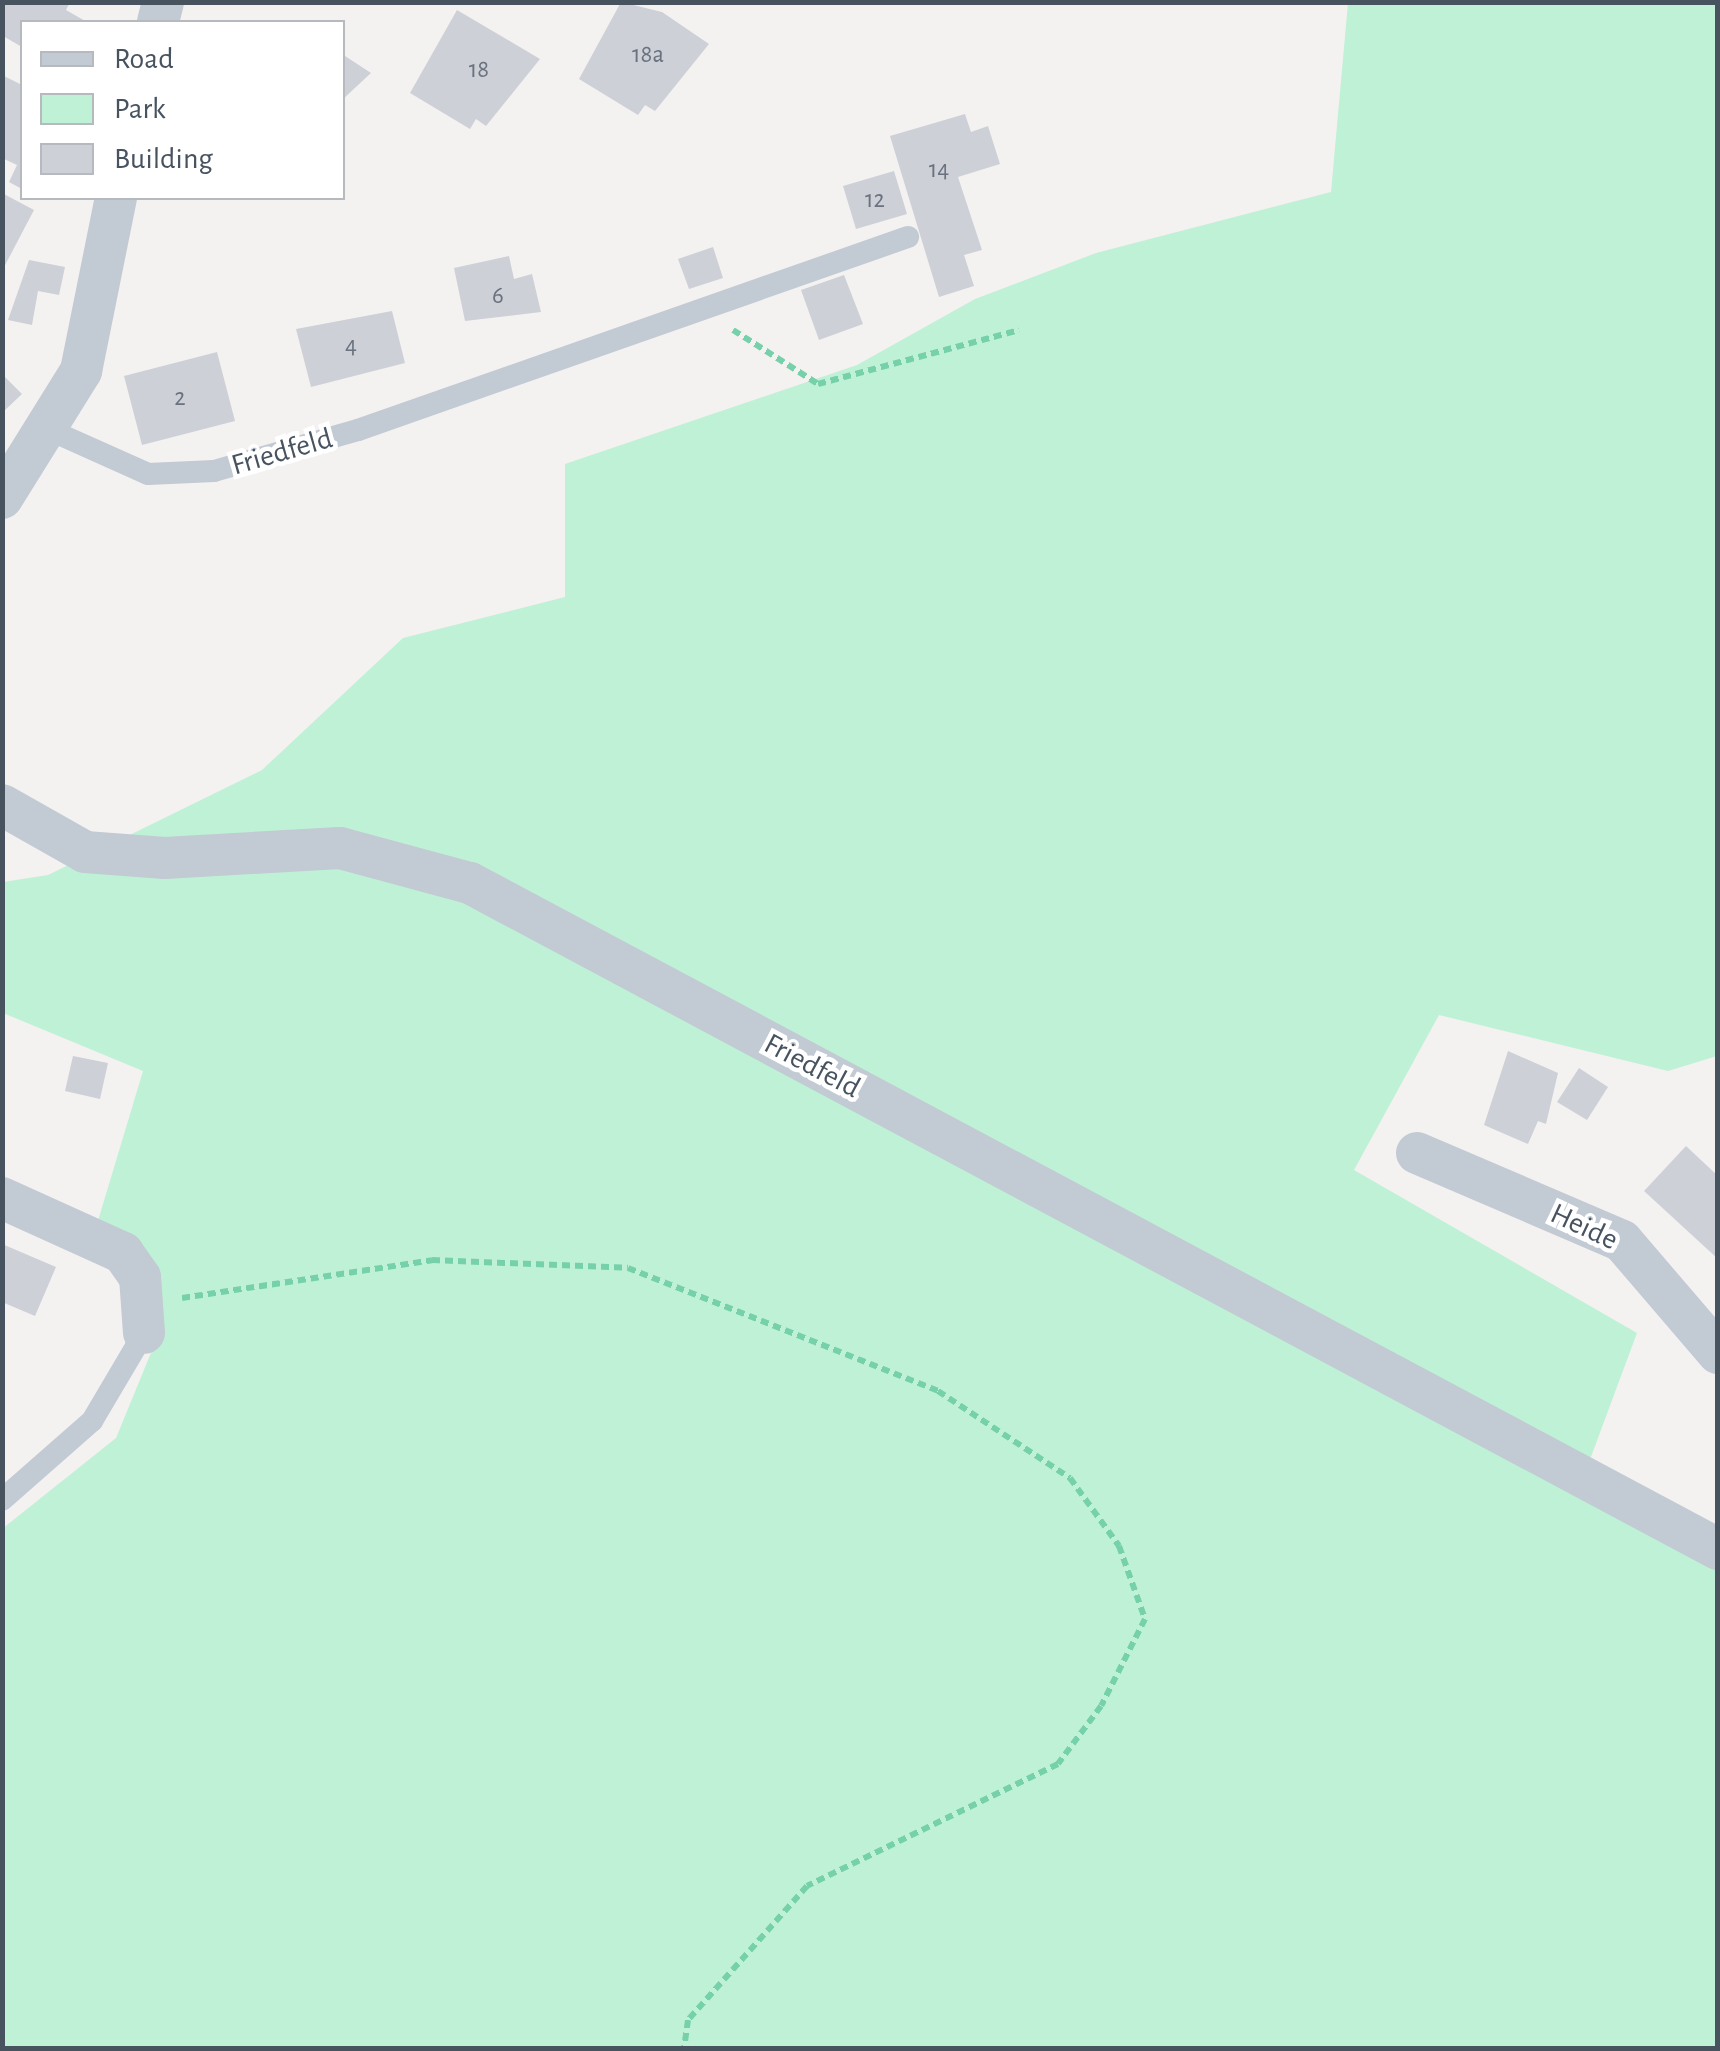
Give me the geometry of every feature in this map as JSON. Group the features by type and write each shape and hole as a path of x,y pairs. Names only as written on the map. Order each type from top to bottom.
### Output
{"street":[{"path":"2,498 52,431 80,371 116,200"},
{"name":"Friedfeld","path":"2,805 85,852 165,858 340,848 470,883 1582,1481 1718,1549"},
{"name":"Heide","path":"1416,1153 1622,1241 1716,1351"},
{"path":"2,1198 123,1254 140,1277 144,1333"}],"lane":[{"name":"Friedfeld","path":"52,431 148,474 214,470 358,430 908,237"},
{"path":"2,1500 92,1421 144,1333"}],"path":[{"path":"701,308 818,384 1019,330"},
{"path":"144,1333 162,1301 432,1260 628,1268 938,1390 1070,1478 1118,1546 1145,1619 1101,1706 1058,1764 807,1886 688,2020 684,2048"}],"green space":[{"path":"1348,3 1717,3 1717,1056 1668,1071 1439,1015 1354,1170 1637,1333 1582,1481 1717,1549 1717,2048 3,2048 2,1529 116,1438 162,1326 97,1224 143,1071 3,1013 3,882 48,875 262,770 403,638 565,597 565,464 857,365 975,299 1096,253 1331,192"}],"building":[{"path":"3,2 70,2 66,10 84,20 20,20 20,46 3,36"},
{"path":"621,2 662,12 709,44 655,111 645,105 638,115 579,79"},
{"path":"457,10 540,59 486,126 476,119 470,129 410,93"},
{"path":"345,56 371,73 345,97"},
{"path":"2,75 20,84 20,188 9,182 17,165 2,158"},
{"path":"965,114 971,132 988,126 1000,164 958,177 982,250 964,255 974,286 939,297 890,136"},
{"path":"894,171 907,214 856,229 843,186"},
{"path":"2,193 34,210 2,271"},
{"path":"713,247 723,278 689,289 678,259"},
{"path":"509,256 514,279 532,274 541,312 465,321 454,268"},
{"path":"29,260 65,267 59,295 38,291 32,325 8,320"},
{"path":"844,275 863,324 819,340 801,290"},
{"path":"392,311 405,363 311,387 296,329"},
{"path":"217,352 235,421 142,445 124,376"},
{"path":"2,374 22,394 2,413"},
{"path":"1508,1051 1558,1073 1546,1124 1538,1121 1528,1144 1484,1125"},
{"path":"73,1056 108,1063 100,1099 65,1091"},
{"path":"1579,1068 1608,1087 1587,1120 1557,1102"},
{"path":"1686,1146 1718,1176 1718,1259 1644,1191"},
{"path":"2,1244 56,1267 35,1316 2,1302"}]}
